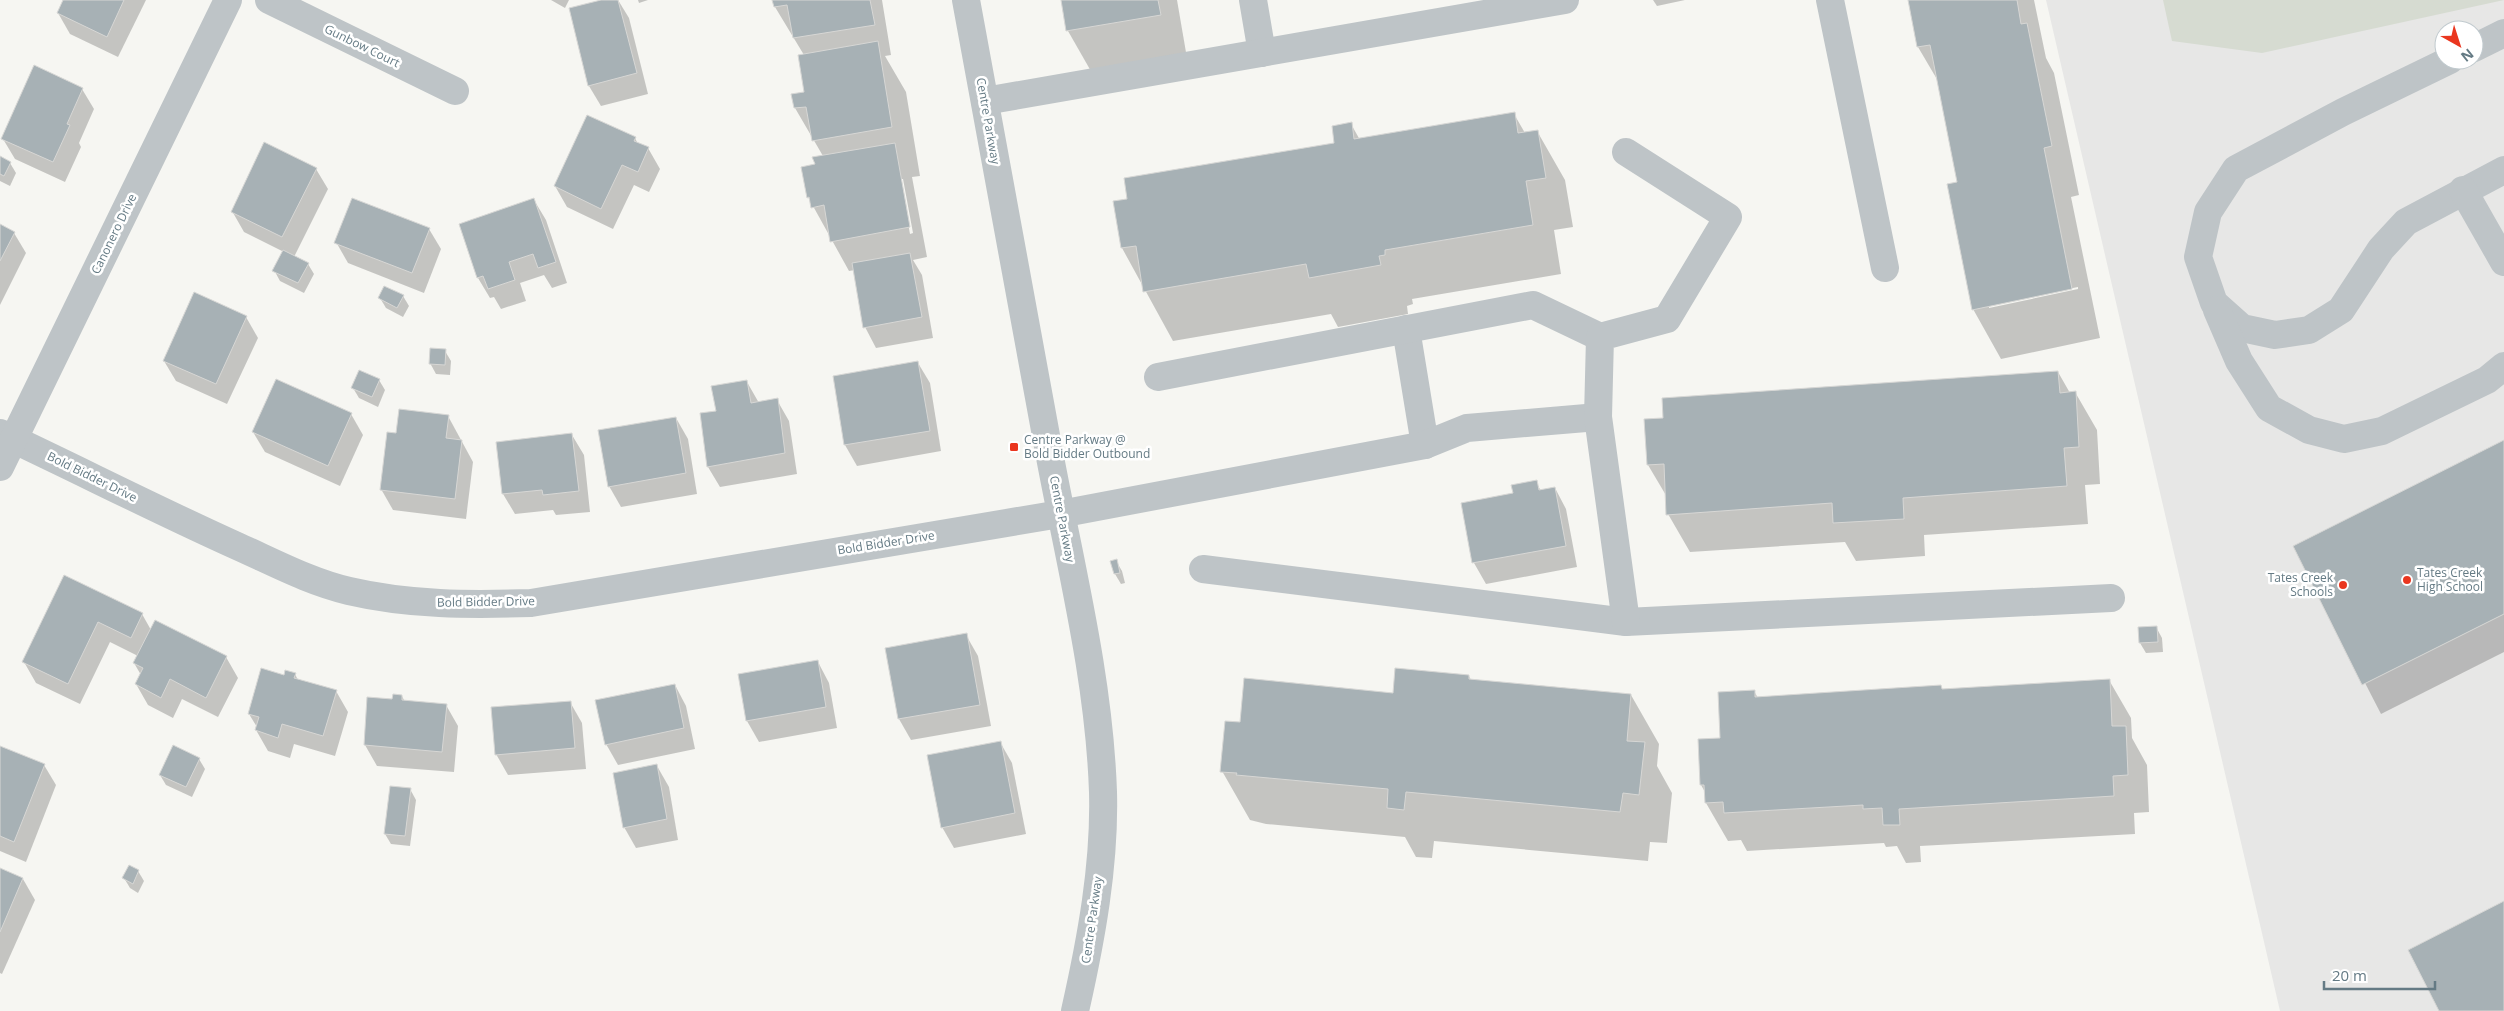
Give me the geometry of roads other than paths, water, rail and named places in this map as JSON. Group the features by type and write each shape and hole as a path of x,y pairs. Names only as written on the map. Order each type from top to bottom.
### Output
{"street":[{"name":"Canonero Drive","path":"0,467 6,436 228,0"},
{"name":"Gunbow Court","path":"269,0 455,91"},
{"name":"Centre Parkway","path":"966,0 1060,514 1091,671 1103,791 1103,837 1089,948 1075,1011"},
{"path":"1253,0 1262,52"},
{"path":"1830,0 1886,268"},
{"path":"985,101 1556,1"},
{"path":"2484,43 2504,34"},
{"path":"2434,68 2344,112 2236,169 2208,212 2198,257 2214,303 2239,361 2269,408 2309,430 2344,439 2382,431 2487,380 2504,366"},
{"path":"1158,377 1533,305 1600,336 1667,319 1728,217 1626,152"},
{"path":"2214,303 2242,328 2275,335 2309,330 2342,310 2381,249 2406,222 2463,190 2504,170"},
{"path":"2463,190 2504,262"},
{"path":"1406,329 1424,445"},
{"path":"1600,336 1598,417 1626,622"},
{"name":"Bold Bidder Drive","path":"6,436 212,534 314,580 357,593 428,603 475,605 531,603 1060,514 1424,445 1468,428 1598,417"},
{"path":"1203,569 1626,622 2111,598"}],"place":[{"name":"Centre Parkway @ Bold Bidder Outbound","path":"1014,447"},
{"name":"Tates Creek High School","path":"2407,580"},
{"name":"Tates Creek Schools","path":"2343,585"}]}
